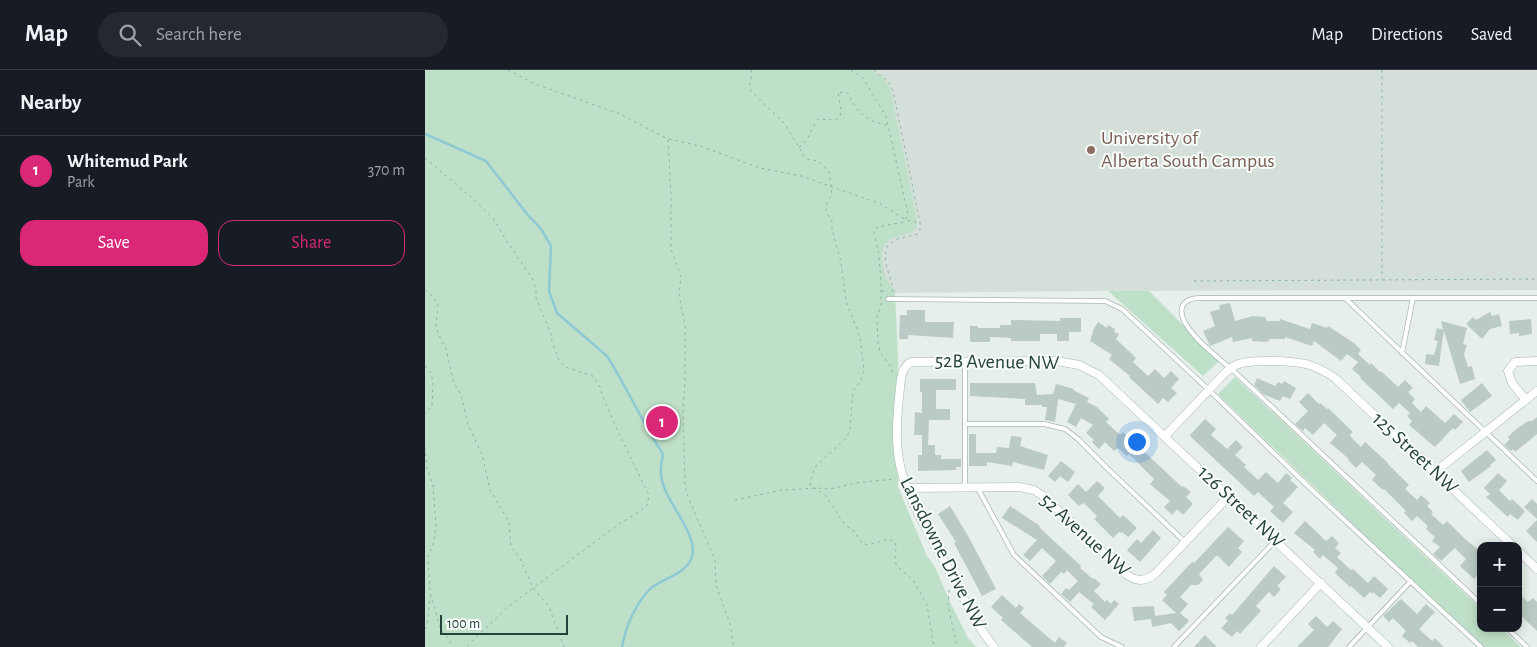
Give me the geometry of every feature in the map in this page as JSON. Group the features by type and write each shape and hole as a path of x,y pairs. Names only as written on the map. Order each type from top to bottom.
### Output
{"street":[{"name":"52B Avenue NW","path":"905,367 911,362 916,361 1057,361 1091,370"},
{"path":"1526,400 1512,383 1508,371 1515,362 1537,361"},
{"name":"125 Street NW","path":"1230,368 1245,362 1291,362 1313,366 1335,378 1509,542"},
{"name":"Lansdowne Drive NW","path":"905,367 901,383 896,429 898,454 906,488 977,622 994,647"},
{"path":"1165,436 1230,368"},
{"name":"126 Street NW","path":"1091,370 1104,378 1389,647"},
{"path":"1435,472 1537,391"},
{"name":"52 Avenue NW","path":"906,488 1019,487 1034,490 1126,574 1137,580 1145,580 1153,576 1229,496"},
{"path":"1522,555 1537,568"},
{"path":"1261,647 1321,583"}],"lane":[{"path":"1477,600 1186,327 1181,314 1183,306 1190,299 1200,298 1537,298"},
{"path":"1345,298 1537,481"},
{"path":"1402,353 1413,298"},
{"path":"888,299 1105,301 1122,309 1312,490 1481,647"},
{"path":"965,361 965,487"},
{"path":"965,424 1044,424 1065,429 1078,439 1185,542"},
{"path":"1533,477 1537,474"},
{"path":"977,487 1014,555 1101,638 1122,647"},
{"path":"1174,647 1275,540"},
{"path":"1349,647 1411,581"},
{"path":"1511,632 1527,647"}],"path":[{"path":"507,70 535,84 621,114 668,139 700,146 760,168 801,176 881,204 906,220 920,223"},
{"path":"751,70 749,88 751,91 784,123 803,156 818,161 829,171 831,197 826,206 826,212 832,221 832,229 841,262 846,301 860,337 864,370 860,382 853,391 850,430 847,438 825,457 813,472 810,484 825,495 845,525 854,531 861,542 867,545 889,540 895,542 897,548 896,564 900,570 913,580 927,606 934,647"},
{"path":"851,70 863,78 886,116 908,214 906,220 899,224 877,227 873,233 879,255 881,286 881,305 877,318 880,352 891,367 892,375 901,383"},
{"path":"874,70 889,81 893,92 920,223 918,234 897,239 887,246 885,261 886,269 893,284 893,299"},
{"path":"1382,70 1383,280"},
{"path":"799,147 806,143 818,119 835,120 840,117 841,109 838,92 848,93 854,105 863,116 888,126"},
{"path":"668,139 671,249 681,276 679,295 685,325 683,409 685,486 688,498 715,560 717,585 730,624 734,647"},
{"path":"425,158 493,218 505,240 532,278 536,289 536,298 551,334 559,360 565,367 593,376 600,387 618,432 649,496 647,505 639,512 619,524 509,606 466,647"},
{"path":"1194,280 1537,279"},
{"path":"881,286 885,297 888,299"},
{"path":"425,290 437,301 438,333 446,349 454,383 461,395 468,425 482,454 490,490 509,522 511,547 520,558 533,588 549,608 564,647"},
{"path":"425,366 433,377 432,406 425,414"},
{"path":"425,447 427,468 433,486 436,526 434,542 428,557 430,592 427,626 425,629"},
{"path":"735,500 771,492 817,488 830,489 855,483 903,478"},
{"path":"951,574 948,605 957,647"},
{"path":"430,592 440,626 451,647"}],"shaded area":[{"name":"University of Alberta South Campus","path":"650,70 1537,70 1537,290 895,293"}],"green space":[{"path":"425,70 871,70 883,77 890,88 917,220 917,227 914,231 891,239 884,245 882,252 885,276 895,293 898,357 898,487 927,556 934,565 968,638 976,647 425,647"},
{"path":"1108,291 1149,291 1219,361 1203,376"},
{"path":"1235,377 1477,605 1477,632 1505,632 1521,647 1480,647 1218,394"}],"building":[{"path":"1230,303 1235,321 1253,316 1265,317 1267,321 1280,321 1280,319 1310,329 1312,323 1327,328 1328,326 1354,343 1361,350 1358,354 1370,365 1371,363 1381,371 1398,387 1405,380 1413,388 1408,392 1415,399 1412,403 1421,412 1426,406 1445,423 1454,414 1463,422 1455,430 1453,428 1435,447 1409,425 1412,421 1407,416 1410,413 1399,403 1393,409 1360,378 1352,369 1358,362 1347,354 1341,361 1314,341 1312,346 1285,337 1285,339 1269,339 1269,341 1264,342 1252,341 1252,338 1233,342 1232,337 1210,346 1203,331 1215,326 1210,312 1220,309 1219,305"},
{"path":"907,310 925,310 925,322 954,322 953,338 908,335 908,339 899,339 900,315 907,315"},
{"path":"1490,312 1492,316 1499,314 1502,326 1490,329 1482,339 1466,324 1473,317 1476,320"},
{"path":"1060,318 1081,318 1081,332 1069,332 1069,341 1057,341 1057,334 1040,334 1040,341 1011,341 1011,338 990,337 990,342 970,342 970,326 1000,328 1000,325 1011,325 1011,320 1060,321"},
{"path":"1531,319 1532,334 1519,336 1519,333 1510,334 1509,321"},
{"path":"1441,321 1467,328 1463,344 1467,345 1464,354 1468,367 1472,366 1475,379 1460,384 1444,331 1442,342 1434,340 1437,328 1443,330"},
{"path":"1098,322 1107,328 1108,325 1115,329 1114,332 1119,334 1116,339 1136,358 1133,362 1148,376 1155,369 1164,378 1171,371 1179,379 1171,388 1177,393 1168,402 1163,398 1158,404 1130,376 1109,359 1112,355 1090,341 1092,332"},
{"path":"1438,341 1442,342 1439,366 1425,364 1426,354 1434,355"},
{"path":"1257,378 1275,386 1278,382 1282,384 1284,381 1296,388 1290,399 1283,396 1280,401 1263,394 1254,385"},
{"path":"920,379 956,379 956,390 936,390 936,409 950,409 950,420 929,420 928,445 935,445 935,455 941,455 941,459 961,459 961,467 956,467 956,470 918,471 918,455 922,455 922,435 914,435 915,412 922,413"},
{"path":"970,383 1035,383 1037,395 1053,394 1056,384 1074,389 1089,398 1087,402 1097,407 1109,419 1106,422 1120,435 1123,432 1182,487 1191,492 1186,497 1193,504 1183,515 1177,509 1172,515 1164,507 1170,501 1150,484 1154,479 1129,454 1127,456 1118,448 1114,451 1105,442 1099,449 1092,442 1094,440 1086,433 1093,425 1081,418 1076,427 1067,422 1076,404 1058,399 1055,422 1045,420 1047,407 1042,407 1042,405 1025,405 1025,399 970,396"},
{"path":"1482,383 1492,396 1470,412 1461,400"},
{"path":"1308,393 1319,404 1328,408 1353,432 1350,435 1351,437 1361,447 1365,442 1409,485 1405,489 1417,500 1421,495 1430,503 1427,506 1433,512 1431,514 1443,525 1447,521 1477,549 1477,576 1474,579 1460,566 1466,559 1455,548 1441,561 1433,554 1440,547 1432,541 1435,537 1426,529 1428,526 1417,516 1412,521 1404,513 1406,511 1372,480 1376,475 1362,462 1356,468 1349,459 1330,443 1337,435 1324,423 1313,435 1305,428 1303,431 1295,424 1308,411 1299,402"},
{"path":"1537,417 1537,434 1515,452 1504,445 1510,439 1508,437 1515,430"},
{"path":"1205,419 1216,429 1211,435 1227,449 1236,440 1243,447 1235,455 1246,465 1244,467 1258,480 1266,472 1278,483 1286,473 1292,478 1290,480 1298,487 1283,503 1293,512 1283,523 1270,511 1274,507 1258,492 1254,496 1191,437 1190,435"},
{"path":"969,434 976,434 976,453 996,453 997,447 1009,448 1011,436 1022,437 1020,446 1048,455 1044,470 1013,462 1012,466 987,462 987,466 969,466"},
{"path":"1487,450 1496,460 1469,482 1461,471"},
{"path":"1061,461 1075,472 1068,482 1060,476 1055,482 1048,476"},
{"path":"1498,473 1507,481 1499,490 1510,501 1512,499 1525,511 1518,520 1510,514 1508,517 1486,497 1490,494 1484,488"},
{"path":"1097,481 1105,488 1098,496 1120,518 1123,515 1137,528 1128,537 1119,532 1113,538 1094,519 1097,516 1084,503 1079,506 1068,495 1078,484 1086,492"},
{"path":"1532,499 1537,504 1537,519 1524,507"},
{"path":"950,506 996,589 982,596 954,543 956,542 938,514"},
{"path":"1010,506 1040,526 1081,566 1080,568 1101,584 1094,591 1105,602 1107,600 1111,604 1114,600 1119,604 1105,620 1091,607 1094,604 1079,592 1070,602 1061,594 1066,588 1069,590 1078,581 1067,570 1064,574 1061,572 1050,584 1042,576 1056,561 1042,548 1030,561 1023,555 1037,540 1002,518"},
{"path":"1537,520 1537,542 1526,531"},
{"path":"1305,521 1326,541 1332,536 1339,543 1335,548 1341,553 1337,557 1351,570 1353,569 1368,583 1374,576 1388,589 1380,598 1373,592 1372,594 1370,592 1364,598 1335,573 1338,568 1323,555 1320,559 1313,552 1315,550 1294,533"},
{"path":"1228,527 1244,541 1238,548 1242,552 1229,567 1216,556 1199,574 1203,580 1198,585 1191,585 1180,597 1188,604 1180,613 1189,621 1179,631 1171,623 1152,627 1151,619 1134,621 1132,607 1154,606 1155,616 1176,613 1162,600 1167,595 1164,592"},
{"path":"1153,530 1161,538 1140,562 1127,550 1137,539 1141,543"},
{"path":"1274,566 1286,577 1277,586 1281,589 1274,597 1269,592 1256,606 1261,611 1240,634 1237,631 1232,637 1221,628 1228,621 1225,618 1230,613 1232,615"},
{"path":"1002,595 1016,608 1019,604 1024,608 1020,613 1055,643 1059,637 1067,643 1064,647 1032,647 1001,620 1003,618 991,607"},
{"path":"1522,597 1528,602 1533,598 1537,602 1537,631 1522,617"},
{"path":"1401,599 1417,614 1426,604 1435,612 1419,629 1432,641 1435,638 1444,647 1418,647 1412,641 1410,643 1402,636 1406,631 1393,618 1389,622 1383,616"},
{"path":"1316,616 1327,627 1333,621 1342,629 1328,647 1297,647 1314,630 1308,624"},
{"path":"1205,635 1217,647 1194,647"}],"waterway":[{"path":"425,134 486,161 541,229 551,246 549,291 557,313 607,356 663,454 661,468 663,483 690,537 693,547 692,557 685,568 655,585 645,595 632,616 622,647"}],"place":[{"name":"University of Alberta South Campus","path":"1091,150"},
{"name":"Whitemud Park","path":"662,422"}]}
